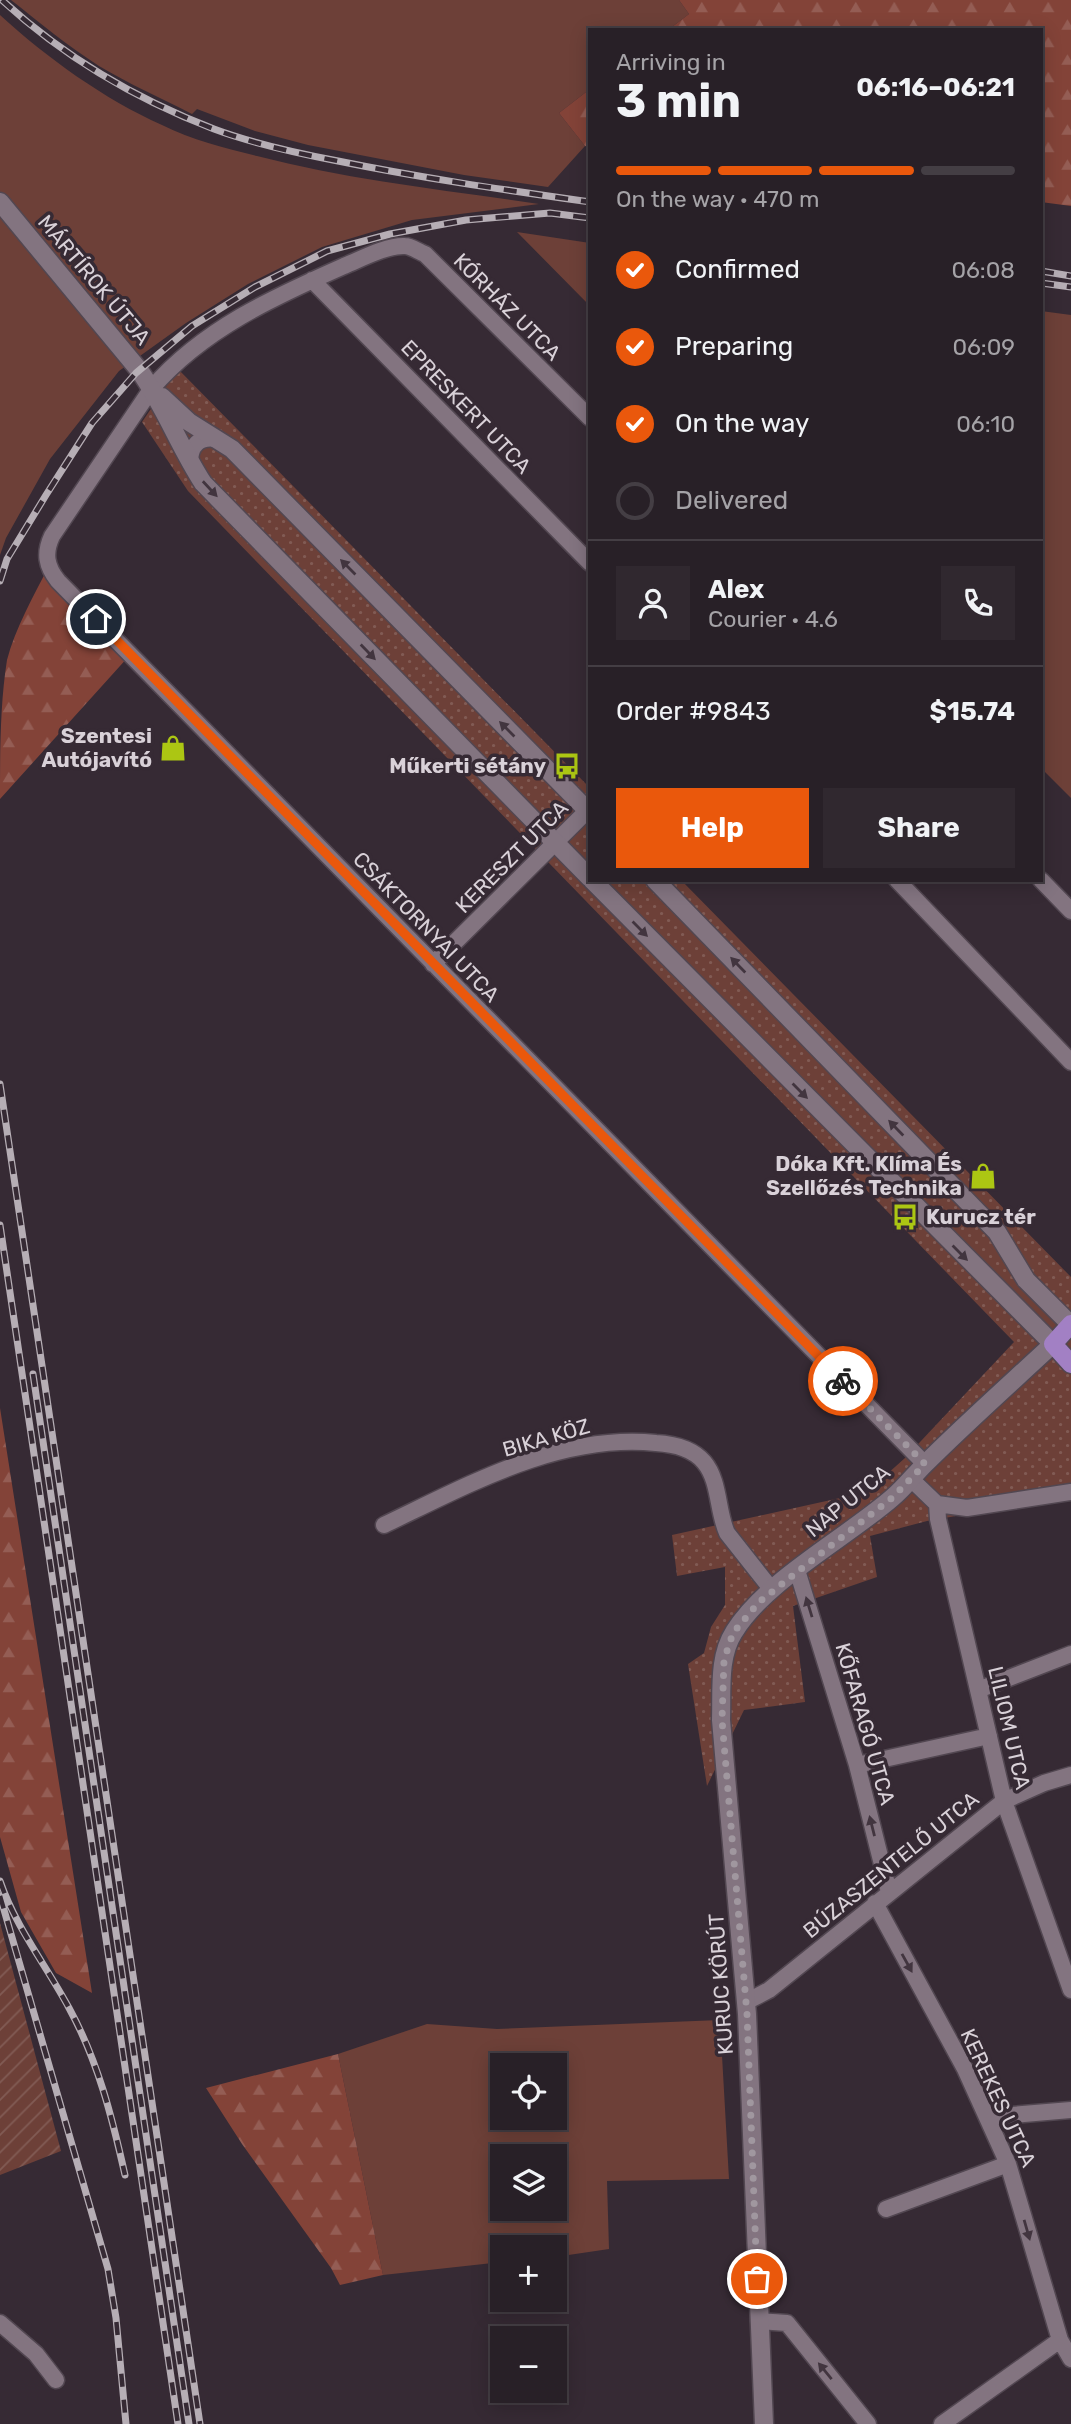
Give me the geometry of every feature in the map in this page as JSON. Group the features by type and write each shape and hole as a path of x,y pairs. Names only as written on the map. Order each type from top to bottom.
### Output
{"main road":[{"path":"1071,1325 1053,1344 1071,1364"}],"street":[{"name":"MÁRTÍROK ÚTJA","path":"0,202 152,388"},
{"name":"KÓRHÁZ UTCA","path":"312,280 377,252 406,246 425,254 588,416"},
{"path":"152,388 169,368 234,319 312,280"},
{"name":"EPRESKERT UTCA","path":"312,280 588,561"},
{"path":"152,388 189,422 232,449 588,809"},
{"path":"152,388 203,483 588,876"},
{"name":"CSÁKTORNYAI UTCA","path":"152,388 52,536 47,551 48,566 58,581 925,1464"},
{"path":"190,462 191,451 196,443 206,438 216,439"},
{"name":"KERESZT UTCA","path":"433,964 588,811"},
{"path":"594,882 1053,1344 925,1464"},
{"path":"657,882 997,1232 1026,1280 1071,1325"},
{"path":"899,882 1071,1062"},
{"path":"1043,882 1071,911"},
{"name":"BIKA KÖZ","path":"384,1525 501,1472 566,1450 609,1443 662,1443 681,1447 704,1462 713,1479 727,1533 772,1590"},
{"name":"NAP UTCA","path":"797,1570 893,1497 925,1464"},
{"path":"911,1479 937,1504 967,1508 1071,1492"},
{"name":"LILIOM UTCA","path":"937,1504 938,1519 1004,1801 1066,1964 1071,1990"},
{"name":"KURUC KÖRÚT","path":"764,2424 746,2002 726,1783 722,1674 733,1633 746,1615 797,1570"},
{"name":"KŐFARAGÓ UTCA","path":"797,1570 857,1765 889,1892"},
{"path":"978,1690 1071,1654"},
{"path":"857,1765 989,1736"},
{"name":"BÚZASZENTELŐ UTCA","path":"746,2002 769,1990 1004,1801 1044,1783 1071,1775"},
{"name":"KEREKES UTCA","path":"875,1903 965,2069 1008,2164 1060,2340 1071,2360"},
{"path":"988,2118 1071,2110"},
{"path":"886,2209 1008,2164"},
{"path":"759,2321 787,2323 868,2424"},
{"path":"0,2323 36,2354 56,2380"},
{"path":"942,2424 1060,2340"}],"shaded area":[{"path":"11,0 679,0 689,14 671,28 588,28 588,91 559,113 585,146 548,187 464,175 308,145 255,131 197,109 192,114 99,66"},
{"path":"0,15 37,47 98,90 140,115 197,139 327,172 539,204 412,220 322,247 248,284 186,323 119,371 50,459 6,538 0,555"},
{"path":"517,232 588,243 588,304"},
{"path":"1043,311 1071,315 1071,798 1043,770"},
{"path":"178,369 588,786 588,882 683,882 1071,1277 1071,1496 927,1521 870,1536 877,1577 793,1606 805,1702 744,1710 707,1786 688,1664 704,1653 711,1627 725,1605 725,1567 677,1576 672,1535 867,1492 905,1458 1014,1342 188,491 142,422"},
{"path":"0,1923 61,2151 0,2175"},
{"path":"720,2020 729,2179 607,2181 609,2249 567,2255 567,2235 490,2235 490,2263 383,2275 338,2054 427,2024 497,2029"}],"green space":[{"path":"679,0 1071,0 1071,206 1043,202 1043,28 671,28 689,14"},
{"path":"588,91 588,147 585,146 559,113"},
{"path":"49,566 129,656 0,799 0,747 7,660 20,624"},
{"path":"0,1408 92,1993 56,1973 21,1912 0,1837"},
{"path":"338,2054 383,2275 340,2285 331,2268 242,2144 206,2088"}],"railway":[{"path":"2,0 50,40 102,75 157,104 229,134 260,144 369,167 588,202"},
{"path":"0,581 7,559 92,423 136,373 192,326 255,287 327,251 390,234 466,220 550,213 588,218"},
{"path":"1043,271 1071,276"},
{"path":"1043,283 1071,287"},
{"path":"0,1084 200,2424"},
{"path":"0,1225 178,2424"},
{"path":"33,1374 189,2424"},
{"path":"0,1881 14,1915 69,2008 88,2048 109,2111 125,2175"},
{"path":"0,1896 108,2269 116,2318 126,2424"}],"way so far":[{"path":"757,2279 747,2014 726,1783 722,1674 733,1633 746,1615 772,1590 893,1497 925,1464 843,1381"}],"place":[{"name":"Szentesi Autójavító","path":"173,748"},
{"name":"Műkerti sétány","path":"567,766"},
{"name":"Dóka Kft. Klíma És Szellőzés Technika","path":"983,1176"},
{"name":"Kurucz tér","path":"905,1217"}],"route":[{"path":"96,619 843,1381"}]}
